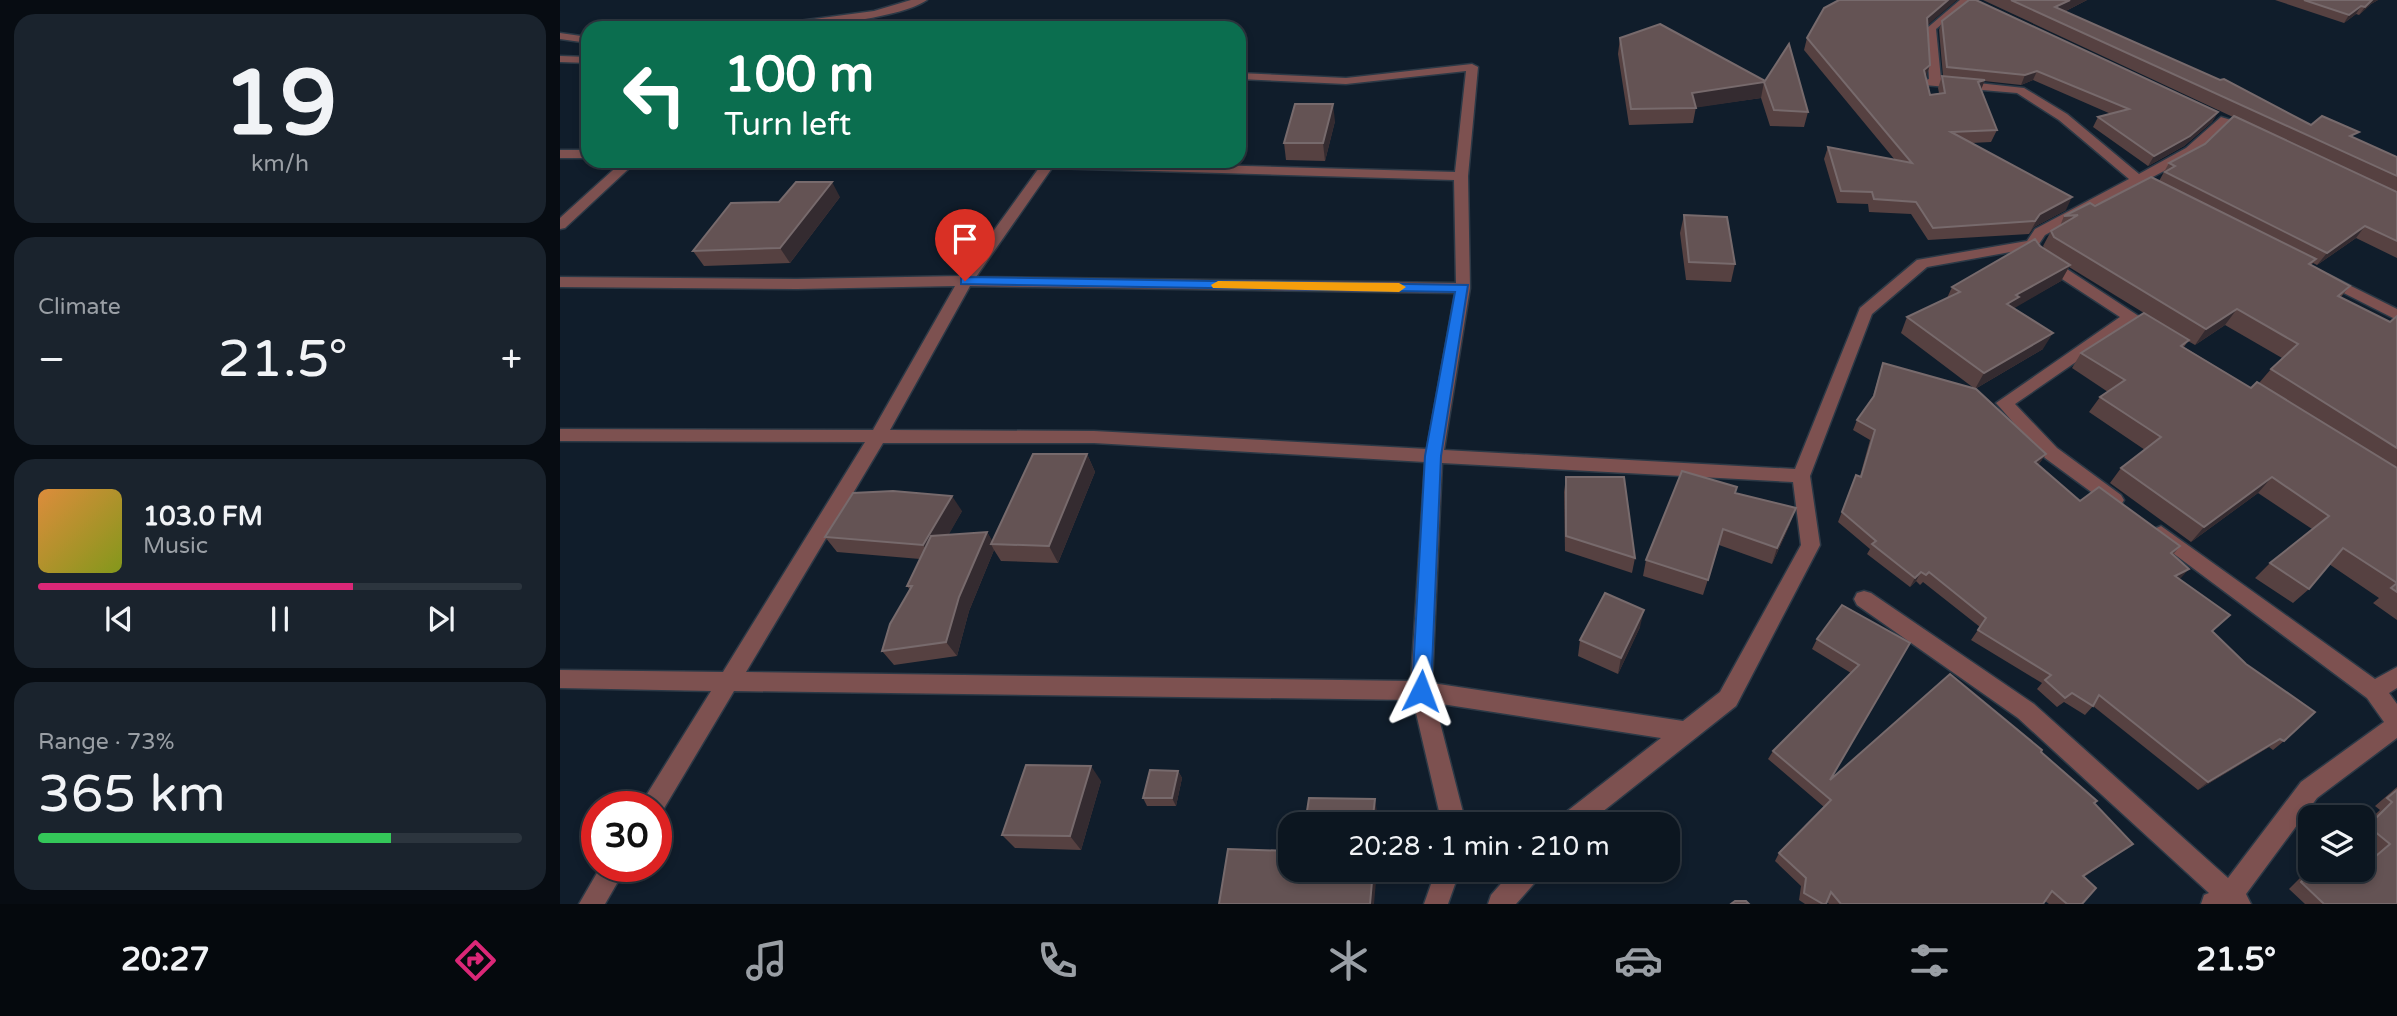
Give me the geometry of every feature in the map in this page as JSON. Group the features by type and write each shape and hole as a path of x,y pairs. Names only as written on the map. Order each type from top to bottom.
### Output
{"street":[{"path":"822,21 875,14 922,0"},
{"path":"1972,2 1936,23 1931,29 1932,87 2020,90 2063,117 2136,181 2160,192"},
{"path":"560,36 581,39"},
{"path":"560,59 581,60"},
{"path":"1246,76 1346,81 1472,67 1461,176 1463,288 1433,456 1421,691 1451,812"},
{"path":"1584,812 1728,699 1811,545 1801,477 1865,312 1922,263 2032,244 2040,232 2191,151 2224,120"},
{"path":"560,154 581,154"},
{"path":"560,225 623,168"},
{"path":"662,791 878,436 965,281 1046,168"},
{"path":"1226,168 1461,176"},
{"path":"2032,244 2038,257 2165,339"},
{"path":"2312,271 2397,315"},
{"path":"560,282 797,284 965,281 1463,288"},
{"path":"2129,510 2051,453 2004,403 2130,317"},
{"path":"560,435 1094,437 1801,477"},
{"path":"1864,599 2026,711 2227,901 2309,790 2397,724 2375,691 2151,527"},
{"path":"2375,691 2397,676"},
{"path":"560,679 1421,691 1686,732"},
{"path":"591,904 605,882"},
{"path":"1436,904 1444,882"},
{"path":"1500,904 1519,882"}],"building":[{"path":"1839,0 1948,0 1927,18 1930,65 1924,70 1930,95 1945,93 1942,76 1985,80 1978,82 1997,130 1951,132 2072,197 2040,214 2035,221 1933,228 1916,202 1874,199 1872,192 1841,191 1828,147 1912,163 1807,38 1824,8"},
{"path":"1969,0 1976,0 2218,112 2190,136 2154,156 2098,117 2129,109 2037,71 2025,75 1947,67 1942,21"},
{"path":"2011,0 2070,0 2055,7 2220,80 2224,79 2311,125 2322,116 2359,132 2350,136 2397,157 2397,176"},
{"path":"2304,0 2372,0 2349,15"},
{"path":"1660,24 1765,81 1789,44 1808,112 1774,110 1764,82 1692,93 1696,108 1631,109 1620,38"},
{"path":"1295,104 1333,104 1323,143 1284,143"},
{"path":"2234,116 2397,192 2397,241 2365,226 2327,253 2165,172 2175,166 2169,163 2205,144"},
{"path":"2151,177 2316,259 2309,264 2350,286 2338,296 2390,322 2397,316 2397,448 2271,369 2298,344 2237,309 2206,329 2054,237 2051,231 2078,215 2064,216 2090,203 2095,206"},
{"path":"796,182 832,182 780,248 693,251 731,203 779,202"},
{"path":"1684,215 1727,217 1735,264 1689,262"},
{"path":"2035,239 2040,246 2070,265 2016,295 2019,297 2007,304 2053,333 1984,373 1907,317 1960,292 1952,287"},
{"path":"2144,313 2189,340 2181,346 2251,388 2257,382 2397,468 2397,583 2343,548 2309,589 2270,563 2329,516 2272,477 2204,527 2121,468 2161,437 2100,397 2125,380 2081,353"},
{"path":"1883,363 1976,389 2046,454 2035,462 2080,501 2099,487 2180,546 2171,553 2189,569 2175,576 2230,615 2212,631 2246,664 2315,712 2284,741 2280,739 2208,782 2099,695 2093,706 2072,693 2065,698 2045,680 2051,675 1978,630 1986,618 1929,572 1926,575 1921,572 1915,578 1872,544 1876,541 1842,512 1856,475 1861,477 1875,430 1857,420 1874,396"},
{"path":"1033,454 1087,454 1049,546 991,544"},
{"path":"1682,471 1737,487 1735,493 1796,508 1777,548 1723,529 1708,580 1646,560"},
{"path":"1566,477 1624,477 1635,558 1566,536"},
{"path":"893,491 952,496 923,545 825,537 853,493"},
{"path":"987,532 959,597 946,642 882,651 890,624 912,586 907,586 931,536"},
{"path":"1605,593 1644,610 1621,658 1580,640"},
{"path":"1842,605 1910,643 1830,780 1950,674 2042,750 2041,752 2097,801 2094,803 2133,844 2083,876 2096,888 2082,904 2067,904 2052,891 2043,904 1841,904 1831,892 1826,904 1823,904 1804,893 1806,878 1779,853 1831,800 1773,751 1859,665 1817,639"},
{"path":"1026,765 1091,766 1070,836 1002,835"},
{"path":"1150,770 1178,771 1172,798 1143,798"},
{"path":"2397,790 2397,904 2324,904 2301,882 2375,882 2375,857 2390,844 2375,832 2375,819 2392,802 2387,798"},
{"path":"1309,798 1375,799 1373,812 1307,812"},
{"path":"1228,849 1278,851 1278,882 1372,882 1370,904 1219,904"},
{"path":"1735,901 1746,901 1749,904 1731,904"}],"slow traffic":[{"path":"1218,285 1399,287"}],"route":[{"path":"965,281 1463,288 1433,456 1421,691"}]}
